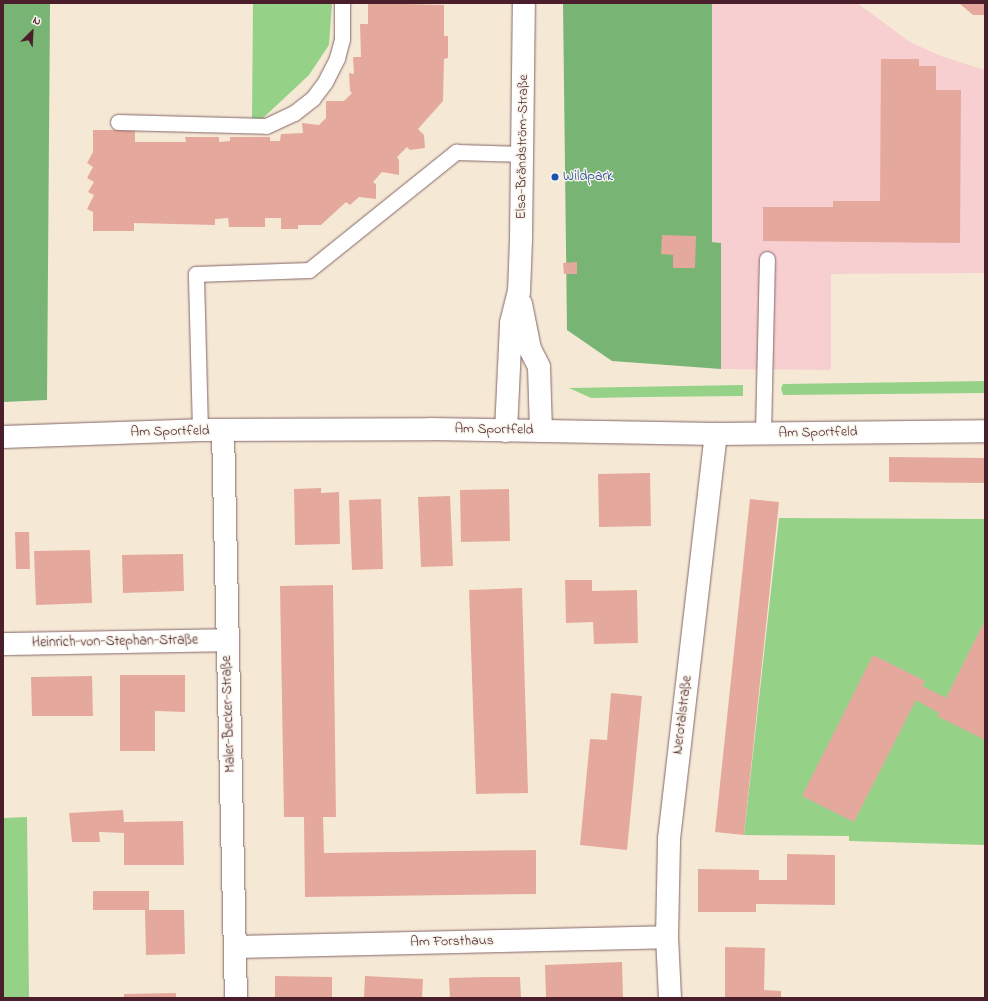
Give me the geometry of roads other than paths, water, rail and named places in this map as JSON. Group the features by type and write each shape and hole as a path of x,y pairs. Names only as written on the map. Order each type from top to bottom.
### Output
{"street":[{"name":"Elsa-Brändström-Straße","path":"506,431 511,323 519,292 524,154 524,3"},
{"name":"Elsa-Brändström-Straße","path":"519,292 530,349 539,367 541,431"},
{"name":"Am Sportfeld","path":"3,437 200,430 541,431 716,434 985,431"},
{"name":"Maler-Becker-Straße","path":"223,431 236,998"},
{"name":"Nerotalstraße","path":"670,998 667,937 668,839 716,434"},
{"name":"Heinrich-von-Stephan-Straße","path":"3,644 227,640"},
{"name":"Am Forsthaus","path":"236,947 667,937"}],"lane":[{"path":"118,122 266,126 294,114 313,98 325,82 337,58 342,39 342,3"},
{"path":"200,430 196,274 309,270 456,152 524,154"},
{"path":"763,434 767,259"}],"place":[{"name":"Wildpark","path":"555,177"}]}
